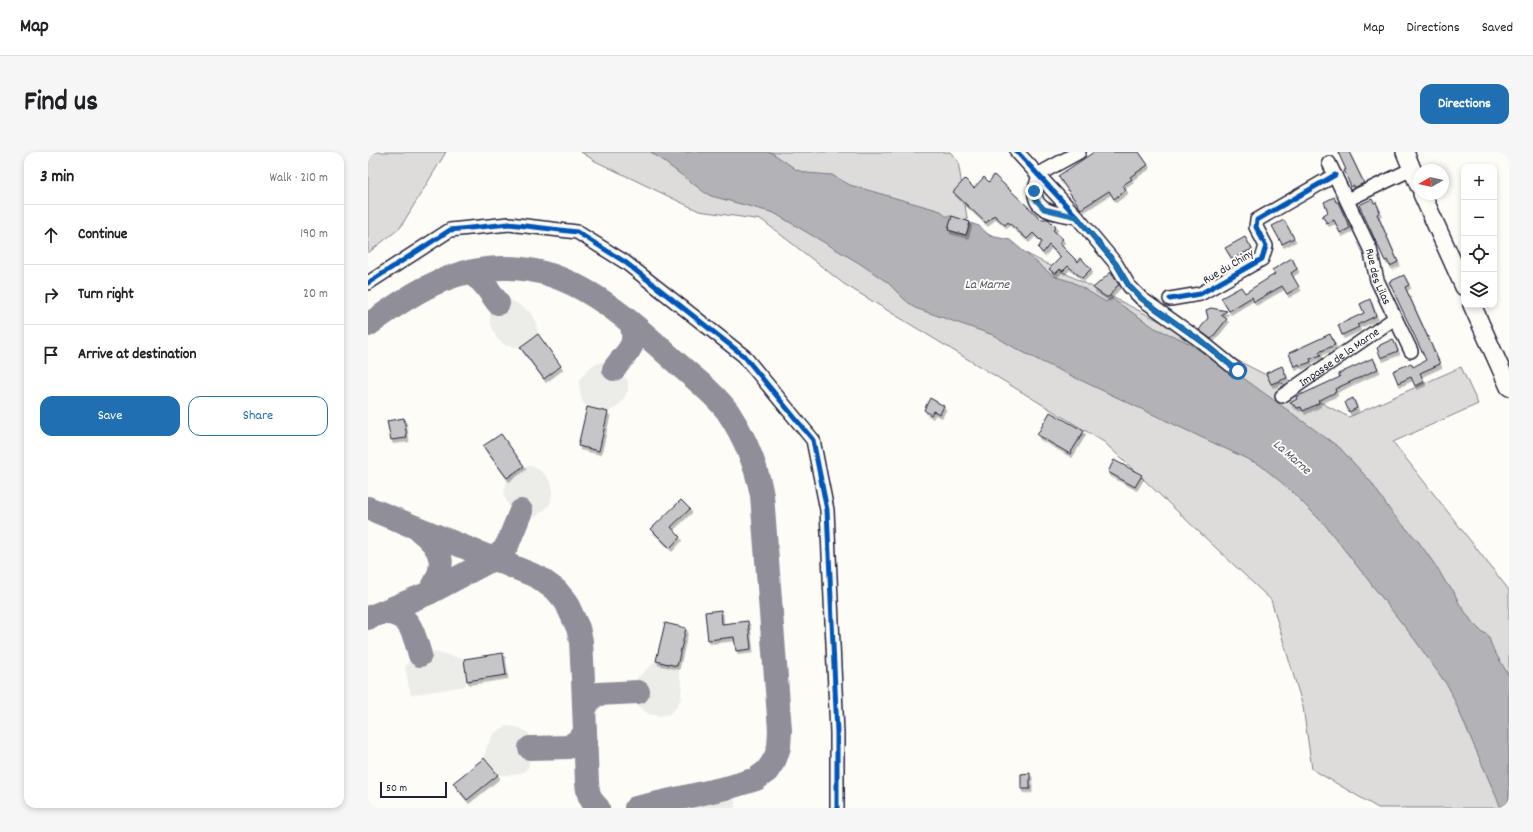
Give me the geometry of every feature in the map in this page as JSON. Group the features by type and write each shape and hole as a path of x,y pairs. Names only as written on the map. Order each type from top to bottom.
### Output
{"main road":[{"path":"1405,152 1412,169"},
{"path":"1425,200 1461,280"},
{"path":"1473,308 1509,387"}],"street":[{"path":"1017,152 1039,174 1077,217 1116,264 1129,286 1142,299 1201,341 1238,371"},
{"path":"1077,217 1044,209 1036,200 1034,191 1039,174 1079,152"},
{"name":"Rue des Lilas","path":"1329,163 1370,249 1377,280 1411,351"},
{"path":"1347,200 1412,169"},
{"name":"Rue du Chiny","path":"1170,299 1200,294 1262,259 1266,246 1256,227 1257,220 1336,175"},
{"path":"368,283 450,230 509,224 577,232 625,262 744,356 813,440 827,510 837,733 837,808"},
{"name":"Impasse de la Marne","path":"1282,396 1395,318"}],"shaded area":[{"path":"368,152 446,152 400,228 368,253"},
{"path":"581,152 950,152 958,161 968,224 1349,417 1461,367 1478,404 1393,442 1509,590 1509,808 1378,808 1312,769 1303,707 1271,600 1104,442 844,284 762,220 699,211 595,161"},
{"path":"508,298 530,312 536,323 538,334 520,347 507,346 497,339 490,322 490,309"},
{"path":"603,362 628,380 628,390 623,400 616,408 608,412 587,407 583,403 580,393 579,381 585,372 593,365"},
{"path":"524,466 531,466 540,470 552,485 550,504 535,517 508,505 504,495 507,478"},
{"path":"431,651 464,659 467,681 465,686 411,695 405,668 410,659"},
{"path":"656,661 677,666 682,684 681,698 676,708 669,714 659,716 649,714 638,706 637,678"},
{"path":"506,726 517,727 529,733 529,766 524,772 514,775 498,775 484,758 486,749 493,734"},
{"path":"738,792 735,799 735,808 685,808 682,805"}],"water":[{"name":"La Marne","path":"651,152 771,152 797,170 807,173 832,175 850,185 941,211 945,216 952,216 948,230 966,235 970,223 979,226 990,236 1010,240 1053,276 1073,282 1106,302 1111,298 1155,328 1183,340 1235,372 1340,448 1371,482 1392,513 1418,541 1446,583 1453,590 1459,603 1473,623 1481,631 1488,635 1493,649 1509,676 1509,808 1501,808 1449,688 1415,640 1325,525 1287,487 1260,465 1042,362 993,335 915,308 887,282 859,263 774,213 711,196"}],"building":[{"path":"1094,152 1139,152 1148,165 1130,177 1132,179 1123,185 1126,190 1114,199 1109,191 1081,209 1058,176"},
{"path":"1338,152 1349,152 1364,183 1354,188 1354,185 1351,187 1344,170 1346,170"},
{"path":"994,175 1041,219 1048,219 1056,227 1053,230 1063,239 1059,243 1078,262 1081,258 1091,269 1082,278 1068,266 1063,271 1060,269 1055,274 1049,269 1061,257 1049,245 1043,253 1038,248 1042,242 1033,233 1027,239 1008,222 1005,225 994,215 986,223 953,192 965,179 974,188 984,177 989,182"},
{"path":"1334,197 1336,202 1338,202 1350,228 1340,233 1334,220 1327,223 1322,216 1328,212 1324,202"},
{"path":"1372,199 1374,203 1376,202 1380,212 1377,214 1398,262 1390,266 1387,260 1385,261 1359,205"},
{"path":"952,216 970,222 966,235 948,230"},
{"path":"1284,220 1294,238 1282,244 1272,226"},
{"path":"1245,237 1252,249 1232,259 1225,248"},
{"path":"1292,258 1297,269 1291,273 1299,287 1287,294 1282,286 1254,302 1252,297 1229,311 1221,298 1241,287 1245,293 1275,274 1272,270"},
{"path":"1111,272 1119,285 1109,297 1106,297 1093,288"},
{"path":"1404,275 1409,285 1405,287 1440,364 1420,373 1424,382 1415,386 1411,377 1398,383 1393,371 1411,363 1413,367 1426,360 1389,282"},
{"path":"1370,299 1376,316 1357,325 1359,327 1342,335 1338,325 1364,313 1360,304"},
{"path":"1211,308 1227,311 1221,315 1227,319 1211,339 1199,330 1208,318 1206,310"},
{"path":"538,334 561,366 544,379 520,347"},
{"path":"1330,334 1335,345 1319,352 1321,355 1310,359 1311,362 1300,366 1299,364 1294,367 1289,353"},
{"path":"1393,339 1398,351 1381,358 1377,348"},
{"path":"1373,358 1378,369 1335,389 1336,392 1318,401 1319,403 1303,411 1301,407 1298,408 1290,403 1297,399 1296,397 1340,377 1338,374"},
{"path":"1282,366 1287,378 1271,384 1266,373"},
{"path":"930,398 944,406 940,414 933,411 931,415 924,410"},
{"path":"1353,398 1357,408 1349,412 1345,402"},
{"path":"587,407 608,412 599,451 578,446"},
{"path":"1050,412 1084,431 1070,454 1037,435"},
{"path":"404,418 407,438 391,440 387,421"},
{"path":"501,434 524,466 507,478 483,446"},
{"path":"1114,460 1142,475 1135,487 1108,472"},
{"path":"681,500 690,509 671,527 680,537 670,548 651,529"},
{"path":"721,610 722,624 748,621 751,649 736,651 734,637 708,640 705,612"},
{"path":"665,623 686,628 677,666 656,661"},
{"path":"503,653 506,675 467,681 464,659"},
{"path":"484,758 498,775 467,800 453,783"},
{"path":"1030,773 1030,789 1021,789 1021,774"}],"taxiway":[{"path":"368,325 401,302 433,284 450,277 487,269 508,268 533,270 557,277 579,287 601,300 621,315 717,399 728,412 740,432 757,473 762,495 780,730 779,747 775,759 767,771 756,779 730,787 636,808"},
{"path":"465,272 480,280 498,303"},
{"path":"614,369 630,348 632,343 633,331 631,323"},
{"path":"368,508 538,577 557,591 566,602 578,628 581,641 587,783 590,797 598,808"},
{"path":"368,618 429,593 493,559 504,550 521,511"},
{"path":"419,530 428,537 434,545 440,559 441,567 439,575 429,593"},
{"path":"382,613 391,613 405,620 413,632 420,655"},
{"path":"585,709 590,699 598,694 638,692"},
{"path":"530,748 569,747 581,738 585,732"}],"cycle path":[{"path":"1017,152 1077,217 1116,264 1129,286 1142,299 1201,341 1238,371"},
{"path":"1170,299 1200,294 1262,259 1266,246 1256,227 1257,220 1335,175"},
{"path":"368,283 450,230 509,224 577,232 625,262 744,356 813,440 827,510 837,733 837,808"}],"route":[{"path":"1034,191 1036,200 1044,209 1077,217 1116,264 1129,286 1142,299 1201,341 1238,371"}]}
